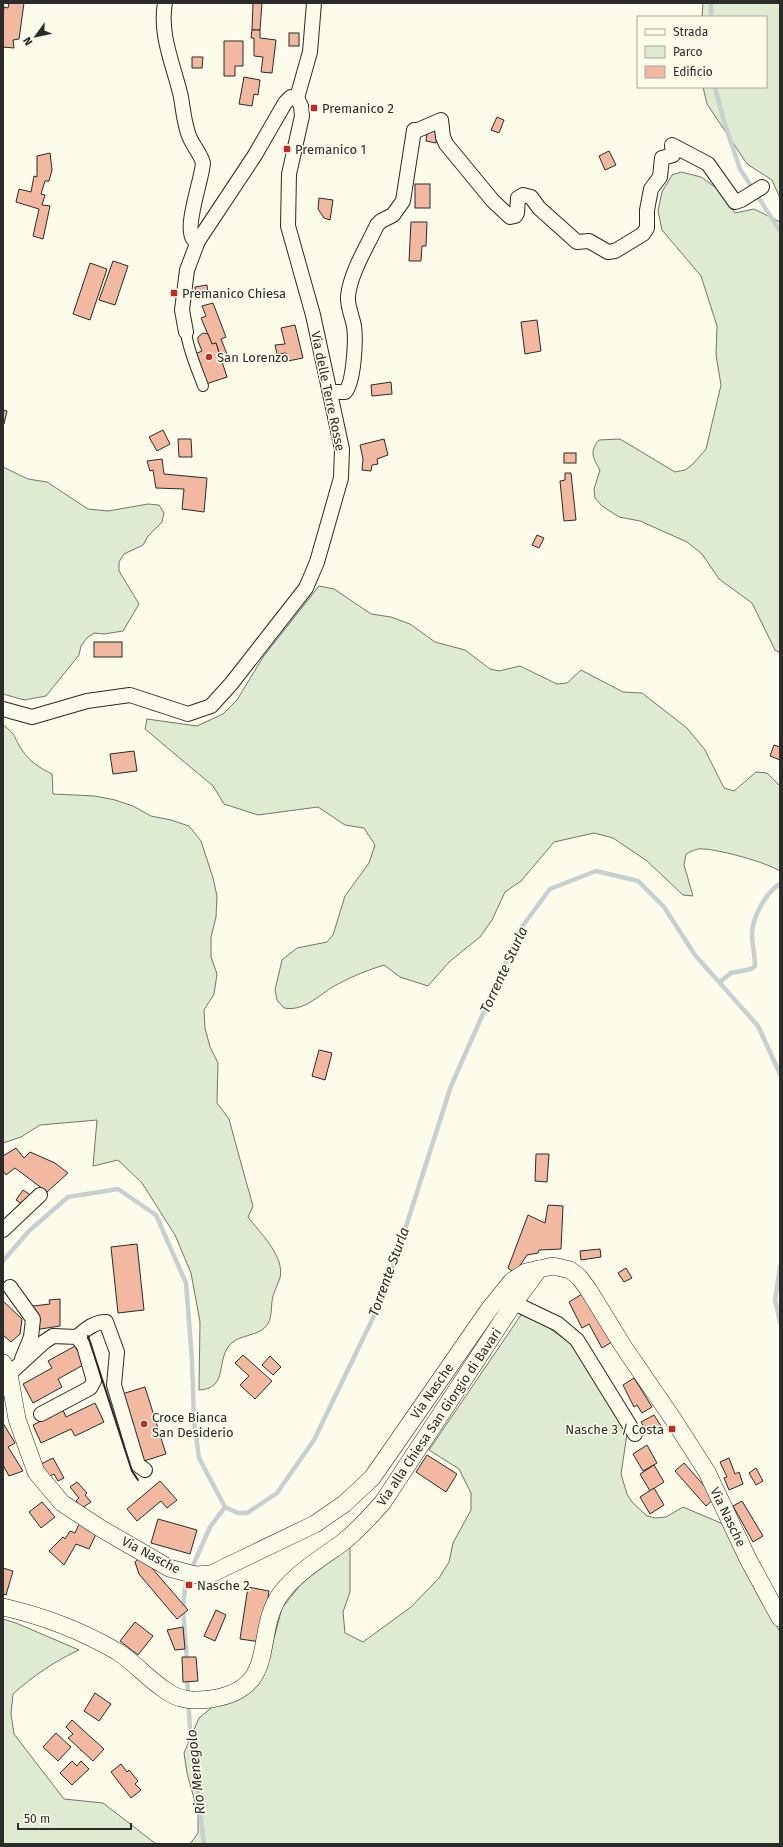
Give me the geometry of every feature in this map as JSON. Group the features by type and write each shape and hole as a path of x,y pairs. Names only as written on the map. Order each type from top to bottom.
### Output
{"street":[{"path":"165,3 163,19 168,51 181,96 187,132 203,163 192,208 190,233 194,240 198,241"},
{"path":"204,386 191,351 187,345 182,310 187,270 198,241 256,155 285,103 291,98 297,98 310,52 314,3"},
{"name":"Via delle Terre Rosse","path":"3,709 32,717 87,701 130,695 188,714 211,706 231,684 306,588 317,562 341,478 342,449 312,315 288,226 289,174 302,116 301,106 297,98"},
{"path":"330,392 345,392 348,389 352,372 354,341 354,327 348,298 350,282 377,225 381,221 393,215 403,201 414,130 418,130 442,120 443,137 446,144 488,196 510,217 515,216 517,213 518,198 523,195 531,197 539,208 577,242 590,241 608,252 615,251 643,234 647,228 647,210 651,189 660,177 662,158 673,155 672,145 708,164 735,202 762,187"},
{"path":"3,1230 40,1195"},
{"name":"Via Nasche","path":"11,1366 17,1419 36,1472 62,1503 100,1528 177,1571 195,1575 205,1575 217,1571 315,1524 344,1504 372,1478 490,1308 512,1281 526,1272 553,1266 570,1270 588,1289 623,1346 707,1472 778,1612"},
{"name":"Via alla Chiesa San Giorgio di Bavari","path":"3,1607 62,1623 118,1653 164,1690 173,1695 191,1701 214,1698 229,1694 249,1684 255,1676 260,1661 270,1615 281,1593 297,1576 343,1542 364,1524 383,1502 538,1269"},
{"path":"10,1286 33,1319 31,1337 11,1366"},
{"path":"514,1303 558,1324 577,1340 635,1434"},
{"path":"11,1366 53,1336 77,1337 98,1322 106,1322 117,1352 114,1385 138,1465 145,1470"},
{"path":"41,1414 90,1388 94,1380 84,1346 77,1337"}],"green space":[{"path":"703,3 780,3 780,198 772,180 747,164 707,104 703,88 767,88 767,16 702,16"},
{"path":"681,172 701,177 718,189 735,213 754,209 780,222 780,653 775,650 752,603 719,579 702,554 687,542 640,521 619,517 602,506 595,498 594,489 600,470 594,458 593,452 599,440 620,439 675,472 685,470 693,464 706,449 721,385 716,355 717,326 701,276 662,230 658,211 662,192 672,175"},
{"path":"3,467 28,479 47,482 88,509 108,511 148,504 159,505 164,513 162,522 148,536 143,545 124,554 119,562 119,571 139,604 123,631 104,634 94,633 87,638 81,646 79,655 46,696 24,700 3,694"},
{"path":"319,586 334,589 371,614 391,617 410,624 435,642 465,650 490,669 499,671 520,666 557,684 567,683 581,670 623,692 642,693 687,728 705,750 724,788 734,791 756,772 767,773 780,786 780,871 754,860 732,854 697,849 686,854 684,865 693,896 683,895 647,861 613,838 594,833 554,842 521,881 505,892 492,920 480,937 449,962 428,986 400,977 384,965 344,981 306,1005 284,1008 277,1000 275,990 282,960 297,948 327,942 333,935 345,896 369,863 375,845 364,828 345,825 318,807 258,815 224,804 213,786 145,729 147,719 197,726 223,714 237,700 263,657"},
{"path":"3,725 13,734 19,746 28,758 39,767 52,774 53,794 95,796 115,800 133,806 151,816 171,820 189,826 201,841 213,878 217,896 216,917 211,937 211,957 217,974 214,994 204,1010 205,1028 210,1047 218,1063 217,1103 229,1119 253,1206 248,1217 275,1253 281,1270 280,1278 274,1292 268,1324 259,1332 240,1338 231,1343 225,1353 218,1380 208,1389 199,1390 200,1322 191,1273 175,1235 142,1183 118,1160 93,1166 97,1120 40,1125 21,1137 3,1143"},
{"path":"523,1312 532,1316 570,1343 603,1390 627,1434 621,1474 627,1494 632,1502 647,1516 656,1518 666,1517 683,1507 723,1524 780,1632 780,1844 190,1844 198,1833 198,1813 187,1773 184,1753 199,1718 268,1661 282,1608 304,1580 350,1546 350,1592 343,1612 345,1633 363,1642 411,1607 439,1578 449,1562 453,1543 471,1510 471,1493 459,1469 429,1450"},
{"path":"3,1619 16,1623 79,1650 44,1669 13,1694 11,1714 14,1734 64,1799 103,1803 156,1844 3,1844"}],"building":[{"path":"9,3 24,3 19,39 13,40 14,48 3,47 4,7 8,8"},
{"path":"253,3 262,3 260,30 252,30"},
{"path":"252,30 260,30 260,38 276,40 272,73 261,72 263,57 254,56 254,38 251,38"},
{"path":"289,33 299,33 299,46 289,46"},
{"path":"224,41 243,41 243,66 235,66 235,76 224,76"},
{"path":"192,57 203,57 202,68 192,68"},
{"path":"244,77 260,80 258,95 254,94 252,106 239,104"},
{"path":"497,117 504,120 499,133 491,130"},
{"path":"437,130 436,143 426,141 427,132"},
{"path":"609,151 616,165 605,170 599,156"},
{"path":"50,153 52,170 49,181 45,181 41,194 45,195 42,205 50,206 43,239 33,236 39,209 16,202 19,189 31,192 34,176 37,177 37,156"},
{"path":"415,184 430,184 430,208 415,208"},
{"path":"319,198 333,200 330,220 324,218 318,209"},
{"path":"411,222 427,222 426,246 422,246 421,261 409,261"},
{"path":"113,261 128,266 115,305 99,300"},
{"path":"90,263 107,269 90,320 73,314"},
{"path":"207,285 208,297 196,298 195,287"},
{"path":"213,303 226,337 221,339 229,359 222,361 216,343 212,344 201,318 206,316 202,306"},
{"path":"537,320 541,351 525,354 521,322"},
{"path":"295,325 303,358 288,361 286,353 277,354 275,345 285,344 281,328"},
{"name":"San Lorenzo","path":"203,333 208,334 212,344 216,343 227,377 206,384 195,354 202,351 198,337"},
{"path":"391,382 392,394 372,396 371,385"},
{"path":"3,410 7,411 4,424 3,423"},
{"path":"163,430 170,444 157,451 149,437"},
{"path":"178,439 191,439 192,457 179,457"},
{"path":"384,439 388,455 377,459 378,464 372,465 371,471 362,470 363,459 360,445"},
{"path":"564,453 576,453 576,463 564,463"},
{"path":"162,459 164,474 207,478 204,512 182,509 184,489 156,488 153,470 150,471 147,461"},
{"path":"565,473 571,473 576,520 564,521 560,481 565,480"},
{"path":"537,535 544,538 539,548 532,545"},
{"path":"94,642 122,642 122,657 94,657"},
{"path":"774,745 780,747 780,760 770,756"},
{"path":"134,751 137,771 113,774 110,754"},
{"path":"319,1050 332,1053 325,1080 312,1076"},
{"path":"16,1148 24,1158 30,1152 55,1163 68,1173 47,1192 15,1168 6,1175 3,1171 3,1156"},
{"path":"536,1154 549,1154 547,1182 535,1181"},
{"path":"23,1190 32,1196 25,1206 16,1200"},
{"path":"548,1205 563,1206 561,1249 539,1250 538,1253 527,1255 515,1273 508,1268 528,1215 545,1223"},
{"path":"137,1244 144,1310 118,1313 111,1247"},
{"path":"600,1249 601,1257 581,1260 580,1251"},
{"path":"626,1268 632,1278 624,1282 618,1273"},
{"path":"582,1294 612,1342 602,1348 589,1324 582,1328 569,1302"},
{"path":"60,1299 60,1326 34,1330 33,1306 50,1304 49,1300"},
{"path":"3,1301 22,1319 20,1334 11,1342 3,1335"},
{"path":"75,1346 85,1364 58,1379 62,1387 33,1403 23,1384 52,1368 48,1361"},
{"path":"243,1355 272,1381 255,1399 240,1385 249,1376 235,1363"},
{"path":"270,1356 281,1367 273,1375 262,1365"},
{"path":"634,1378 652,1407 642,1413 637,1405 634,1407 623,1385"},
{"name":"Croce Bianca San Desiderio","path":"145,1387 166,1454 144,1461 122,1394"},
{"path":"95,1403 104,1422 75,1436 71,1429 41,1443 33,1425 63,1410 66,1417"},
{"path":"654,1415 661,1426 648,1434 641,1422"},
{"path":"3,1423 15,1443 8,1447 23,1471 9,1476 3,1465"},
{"path":"647,1445 657,1463 643,1471 633,1454"},
{"path":"427,1455 457,1474 446,1492 416,1472"},
{"path":"53,1458 64,1478 58,1481 54,1474 48,1477 41,1464"},
{"path":"729,1458 735,1474 739,1472 743,1484 729,1490 724,1478 727,1477 720,1462"},
{"path":"684,1463 715,1498 706,1506 675,1471"},
{"path":"654,1465 664,1482 650,1491 640,1474"},
{"path":"756,1468 763,1481 756,1485 749,1473"},
{"path":"160,1481 177,1500 167,1508 161,1501 137,1521 127,1509"},
{"path":"77,1482 87,1493 85,1495 91,1502 82,1508 76,1501 79,1498 70,1487"},
{"path":"654,1488 664,1505 650,1514 640,1497"},
{"path":"742,1501 763,1536 753,1542 733,1506"},
{"path":"42,1502 55,1517 41,1528 29,1512"},
{"path":"158,1519 197,1530 190,1554 151,1543"},
{"path":"79,1524 97,1532 89,1549 76,1544 64,1565 49,1551 63,1537 65,1539 70,1531 75,1533"},
{"path":"138,1559 146,1561 188,1610 177,1619 139,1574 135,1562"},
{"path":"3,1568 13,1571 6,1595 3,1594"},
{"path":"248,1587 269,1591 261,1642 240,1639"},
{"path":"216,1610 226,1615 215,1641 204,1636"},
{"path":"135,1622 153,1636 138,1655 120,1641"},
{"path":"183,1627 185,1649 175,1650 167,1630"},
{"path":"182,1657 196,1657 198,1681 183,1682"},
{"path":"95,1693 111,1704 99,1721 84,1711"},
{"path":"72,1720 104,1749 93,1761 68,1738 73,1734 66,1727"},
{"path":"56,1733 71,1747 58,1761 43,1747"},
{"path":"72,1761 77,1766 81,1761 89,1769 72,1785 60,1773"},
{"path":"121,1764 127,1772 129,1770 138,1781 135,1784 141,1790 131,1798 111,1772"}],"waterway":[{"path":"711,3 711,16"},
{"path":"715,88 724,122 740,169 780,231"},
{"name":"Torrente Sturla","path":"3,1261 29,1231 68,1197 118,1189 156,1215 186,1283 192,1360 194,1422 199,1458 225,1507 238,1513 247,1513 277,1493 314,1440 384,1295 451,1086 521,928 550,889 596,871 638,881 664,907 695,955 758,1026 780,1074"},
{"path":"720,982 731,973 751,969 755,966 752,934 754,921 765,899 780,884"},
{"name":"Torrente Sturla","path":"780,1267 775,1300 780,1322"},
{"path":"191,1570 210,1527 225,1507"},
{"path":"187,1663 183,1609 185,1588 188,1577"},
{"name":"Rio Menegolo","path":"187,1676 190,1730 204,1844"}],"wall":[{"path":"88,1336 132,1471 138,1480"}],"place":[{"name":"Premanico 2","path":"314,108"},
{"name":"Premanico 1","path":"287,149"},
{"name":"Premanico Chiesa","path":"174,293"},
{"name":"San Lorenzo","path":"209,357"},
{"name":"Croce Bianca San Desiderio","path":"144,1424"},
{"name":"Nasche 3 / Costa","path":"672,1429"},
{"name":"Nasche 2","path":"189,1585"}]}
